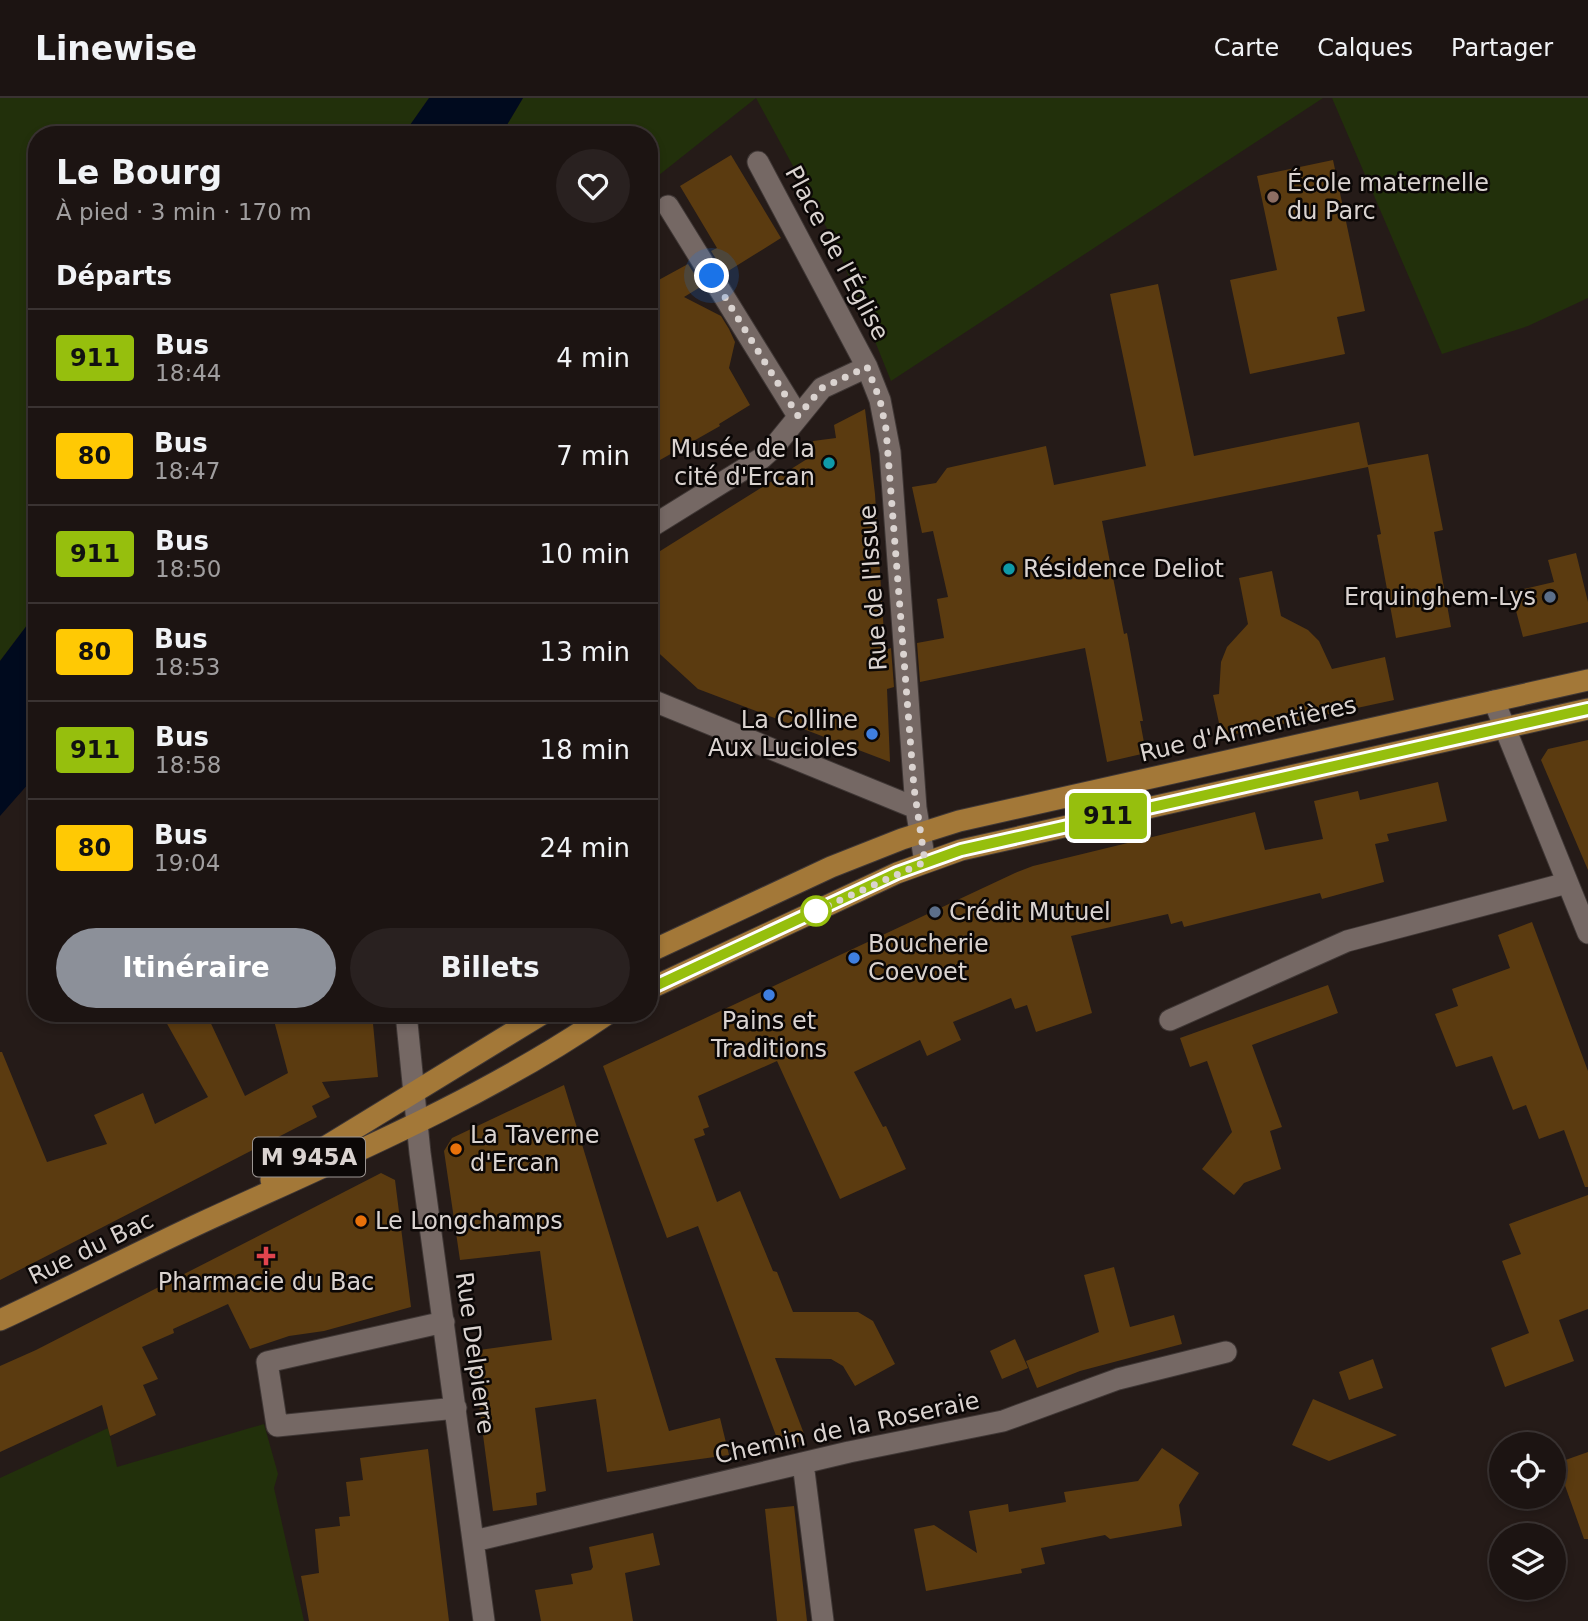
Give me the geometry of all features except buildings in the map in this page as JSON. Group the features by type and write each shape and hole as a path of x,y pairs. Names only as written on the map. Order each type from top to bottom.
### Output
{"main road":[{"name":"Rue d'Armentières","path":"658,948 831,867 920,833 993,813 1588,680"},
{"path":"658,985 897,873 991,842 1588,709"},
{"name":"M 945A","path":"414,1093 529,1022"},
{"name":"M 945A","path":"416,1123 543,1056 595,1022"},
{"name":"Rue du Bac","path":"204,1222 414,1093"},
{"name":"Rue du Bac","path":"0,1320 416,1123"}],"street":[{"name":"Place de l'Église","path":"658,522 762,458 822,388 867,367 758,162"},
{"path":"668,206 798,416"},
{"name":"Rue de l'Issue","path":"867,367 880,400 890,452 916,808 925,862"},
{"path":"1494,701 1588,933"},
{"path":"658,703 916,808"},
{"path":"1170,1020 1347,941 1567,883"},
{"name":"Rue Delpierre","path":"407,1022 416,1123 484,1621"},
{"path":"444,1322 267,1362 277,1426 456,1408"},
{"name":"Chemin de la Roseraie","path":"474,1541 803,1463 1003,1420 1118,1379 1226,1352"},
{"path":"803,1463 823,1621"}],"green space":[{"path":"0,98 429,98 409,126 28,126 28,624 0,661"},
{"path":"523,98 756,98 658,176 658,126 506,126"},
{"path":"756,98 1323,98 891,381 837,247"},
{"path":"1332,98 1588,98 1588,298 1528,326 1442,354"},
{"path":"264,1424 278,1474 274,1488 304,1621 0,1621 0,1478 108,1428 117,1467"}],"water":[{"path":"429,98 523,98 506,126 409,126"},
{"path":"28,624 28,784 0,816 0,661"}],"bus line":[{"name":"911","path":"658,985 897,873 961,850 1588,709"}],"place":[{"name":"École maternelle du Parc","path":"1273,197"},
{"name":"Musée de la cité d'Ercan","path":"829,463"},
{"name":"Résidence Deliot","path":"1009,569"},
{"name":"Erquinghem-Lys","path":"1550,597"},
{"name":"La Colline Aux Lucioles","path":"872,734"},
{"name":"Crédit Mutuel","path":"935,912"},
{"name":"Boucherie Coevoet","path":"854,958"},
{"name":"Pains et Traditions","path":"769,995"},
{"name":"La Taverne d'Ercan","path":"456,1149"},
{"name":"Le Longchamps","path":"361,1221"},
{"name":"Pharmacie du Bac","path":"266,1256"}],"route":[{"path":"712,276 798,416 822,388 867,367 880,400 890,452 914,788 925,862 816,911"}]}
